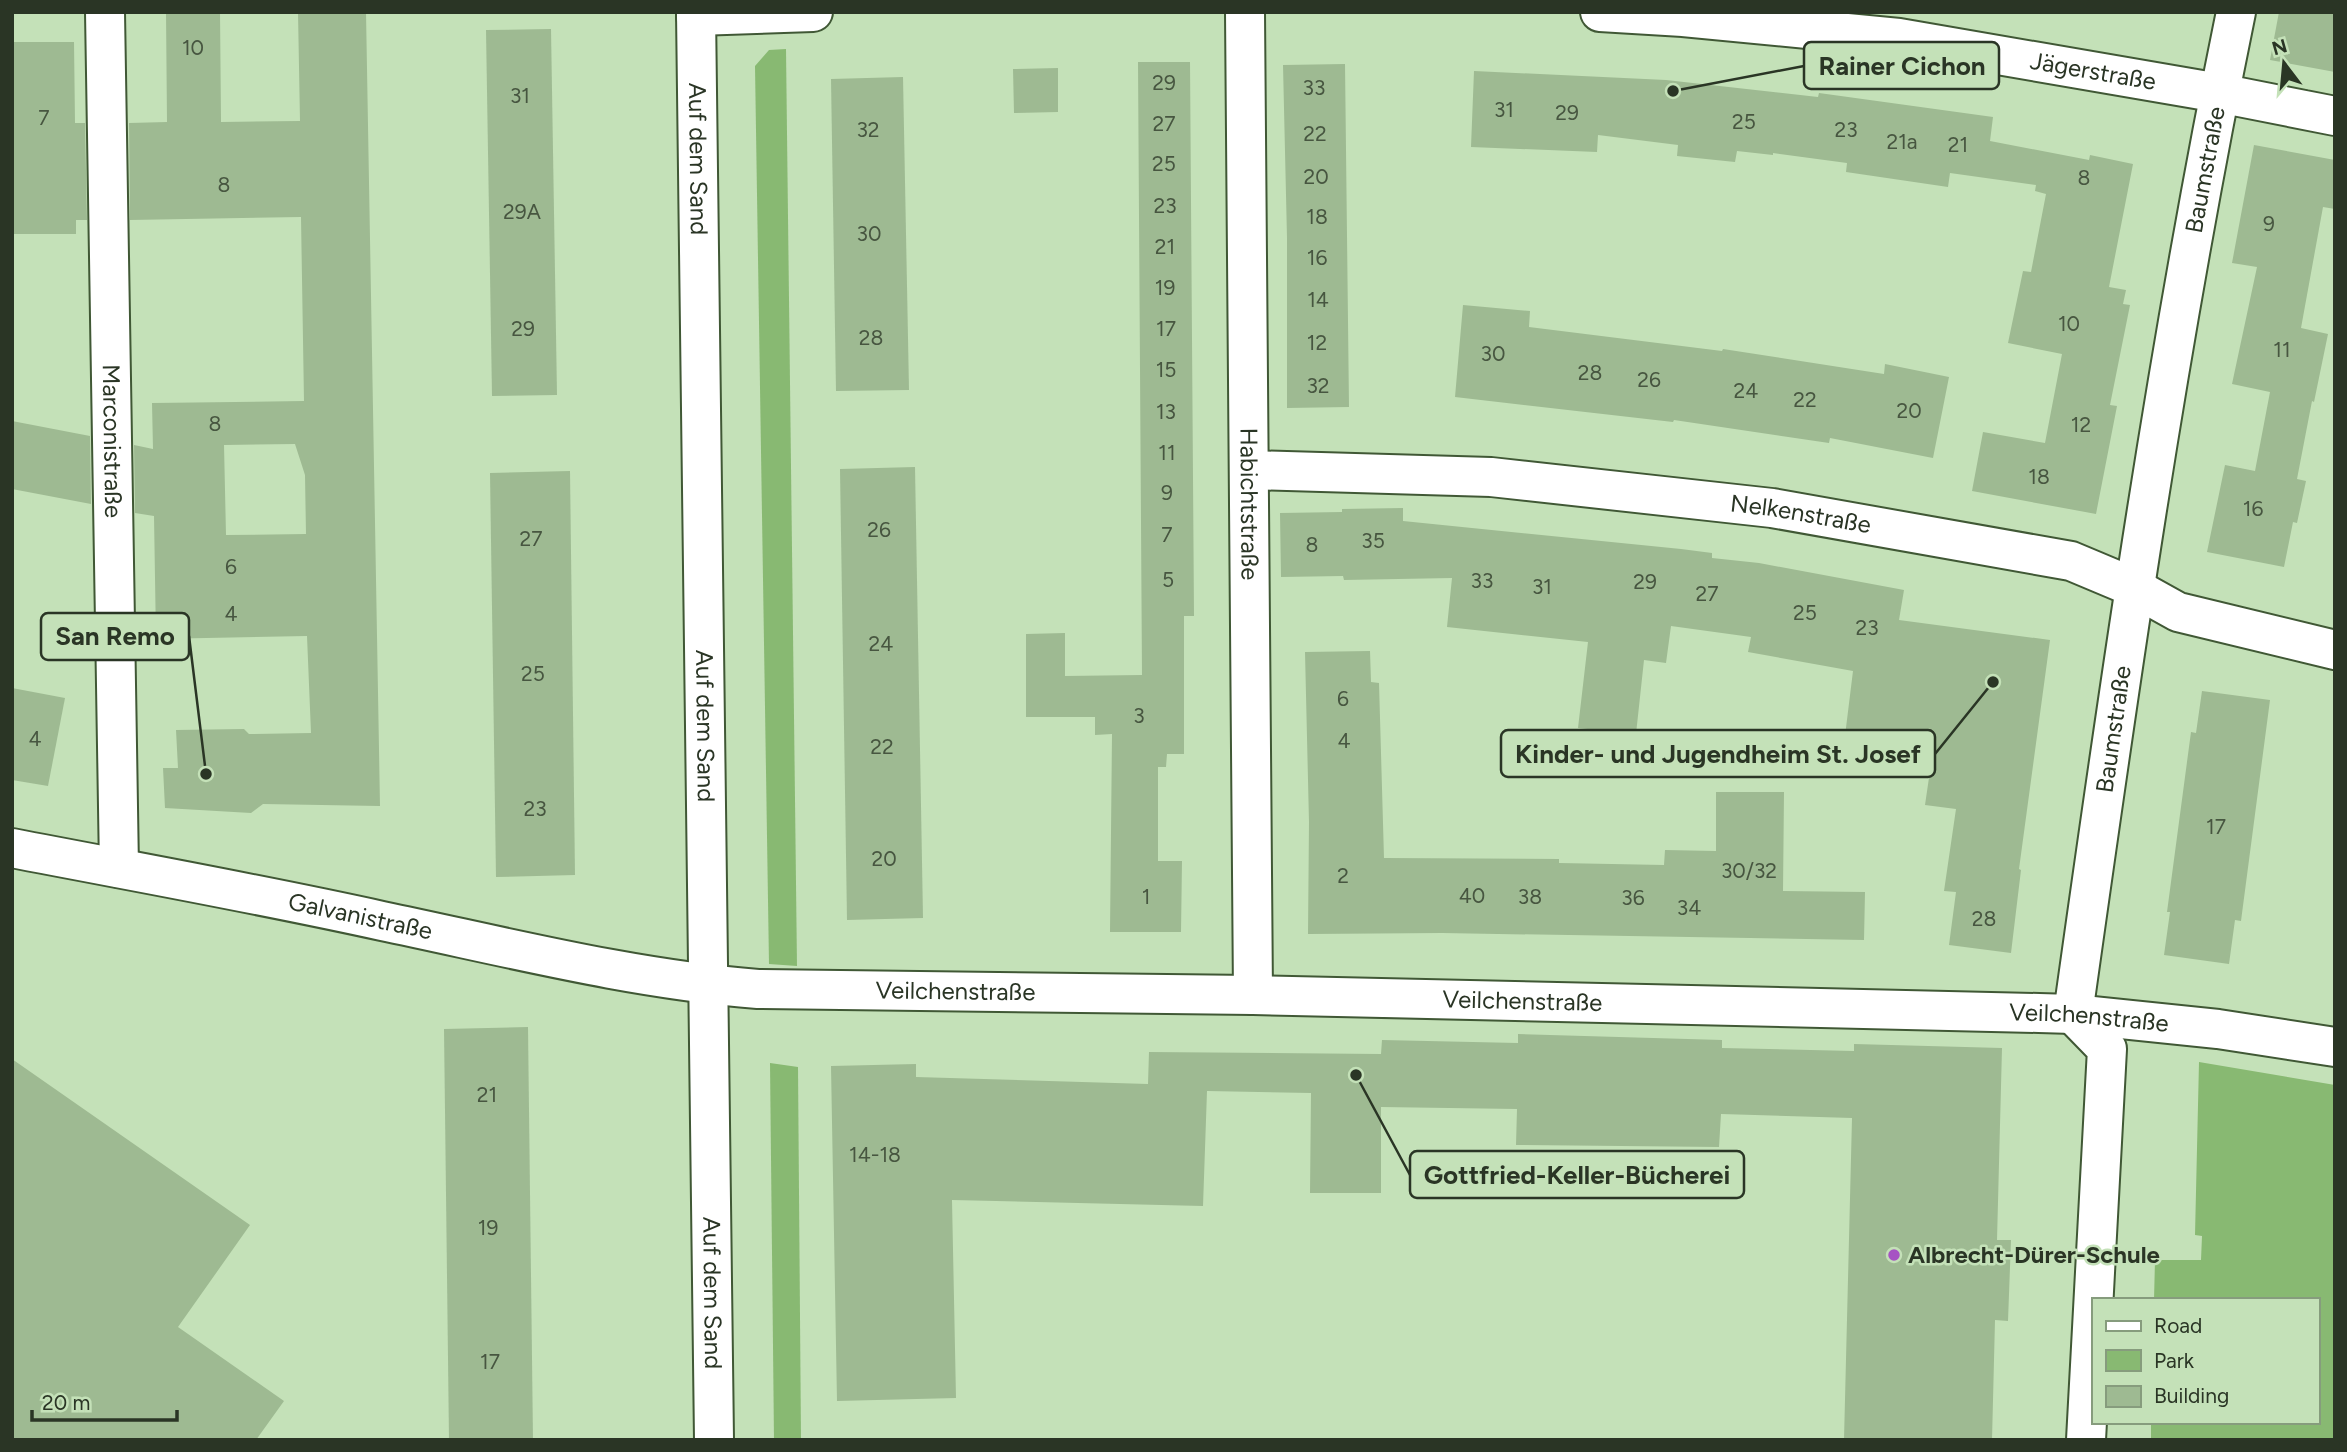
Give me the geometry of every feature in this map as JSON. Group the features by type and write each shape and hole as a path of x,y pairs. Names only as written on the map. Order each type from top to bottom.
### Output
{"street":[{"name":"Marconistraße","path":"105,12 119,868"},
{"path":"696,14 813,12"},
{"name":"Habichtstraße","path":"1245,12 1253,995"},
{"name":"Jägerstraße","path":"1600,12 1683,14 1899,38 2219,93 2335,116"},
{"name":"Baumstraße","path":"2073,1014 2133,587 2219,93 2236,12"},
{"name":"Auf dem Sand","path":"696,14 714,1440"},
{"name":"Nelkenstraße","path":"1250,470 1491,477 1772,508 2071,561 2133,587 2178,612 2335,650"},
{"name":"Galvanistraße","path":"12,848 380,920 605,970 708,985"},
{"name":"Veilchenstraße","path":"708,985 758,989 1253,995 2073,1014 2218,1029 2335,1047"},
{"path":"2073,1014 2107,1049 2093,1298"},
{"path":"2085,1440 2092,1316"}],"green space":[{"path":"786,49 797,966 769,964 755,66 769,50"},
{"path":"2199,1062 2335,1085 2335,1440 2151,1440 2151,1424 2319,1424 2319,1298 2154,1298 2155,1260 2201,1260 2202,1236 2195,1235"},
{"path":"770,1063 798,1067 801,1440 774,1440"}],"building":[{"path":"166,12 220,12 221,122 300,121 298,12 366,12 380,806 263,804 251,813 165,808 163,768 178,768 176,730 244,729 249,734 311,733 307,636 156,639 154,516 135,513 134,445 153,449 152,403 304,401 301,217 130,220 129,123 167,122","holes":["295,444 305,475 306,534 226,535 224,445"]},
{"path":"2279,12 2335,12 2335,72 2270,60"},
{"path":"551,29 557,395 492,396 486,30"},
{"path":"12,42 74,42 75,123 85,123 87,220 76,220 76,234 12,234"},
{"path":"1138,62 1190,62 1194,616 1184,616 1184,754 1167,754 1166,767 1158,767 1158,861 1182,861 1181,932 1110,932 1112,734 1095,735 1095,717 1026,717 1026,634 1065,633 1065,676 1142,675"},
{"path":"1345,64 1349,407 1287,408 1283,65"},
{"path":"1058,68 1058,112 1014,113 1013,69"},
{"path":"1474,71 1666,80 1818,97 1819,93 1993,117 1990,141 2089,160 2090,155 2133,164 2109,287 2126,290 2123,304 2130,305 2110,405 2117,406 2096,514 1972,491 1983,432 2045,443 2062,354 2008,343 2023,271 2031,272 2046,194 2035,191 2036,185 1950,173 1948,187 1846,172 1847,163 1773,153 1737,151 1735,162 1677,156 1678,145 1598,135 1597,152 1471,147"},
{"path":"903,77 909,390 836,391 831,79"},
{"path":"2254,145 2335,160 2335,209 2323,207 2301,328 2328,334 2297,479 2306,481 2297,523 2293,522 2284,567 2207,552 2225,465 2255,471 2270,392 2232,384 2257,267 2232,263"},
{"path":"1463,305 1530,311 1529,327 1723,349 1884,374 1885,364 1949,377 1933,458 1830,438 1829,443 1674,420 1455,397"},
{"path":"12,421 90,436 91,504 12,489"},
{"path":"915,467 923,918 847,920 840,469"},
{"path":"570,471 575,875 496,877 490,473"},
{"path":"1403,508 1403,521 1712,553 1712,558 1759,563 1904,590 1899,620 2050,640 2019,869 2011,953 1949,945 1956,892 1944,891 1956,809 1925,805 1931,764 1843,752 1853,671 1748,652 1751,637 1671,626 1666,663 1644,660 1636,734 1578,728 1588,642 1447,627 1452,578 1344,580 1343,576 1281,577 1280,513"},
{"path":"1370,651 1371,682 1379,683 1384,858 1559,859 1559,863 1664,865 1665,850 1716,851 1716,792 1784,792 1783,891 1865,892 1864,940 1442,933 1308,934 1309,822 1305,652"},
{"path":"12,688 65,698 48,786 12,780"},
{"path":"2202,691 2270,700 2241,921 2235,920 2229,964 2164,955 2170,912 2167,912 2191,732 2196,733"},
{"path":"528,1027 533,1440 449,1440 444,1029"},
{"path":"1518,1034 1722,1040 1722,1048 1854,1051 1854,1044 2002,1048 1997,1240 2011,1240 2008,1321 1995,1320 1992,1440 1844,1440 1852,1118 1721,1114 1719,1147 1516,1145 1517,1109 1381,1107 1381,1193 1310,1193 1311,1093 1207,1091 1203,1206 952,1200 956,1398 837,1401 831,1066 916,1064 916,1077 1148,1084 1149,1052 1381,1054 1382,1040 1518,1043"},
{"path":"12,1059 250,1225 178,1327 284,1401 256,1440 12,1440"}],"place":[{"name":"Rainer Cichon","path":"1673,91"},
{"name":"Kinder- und Jugendheim St. Josef","path":"1993,682"},
{"name":"San Remo","path":"206,774"},
{"name":"Gottfried-Keller-Bücherei","path":"1356,1075"},
{"name":"Albrecht-Dürer-Schule","path":"1894,1255"}]}
